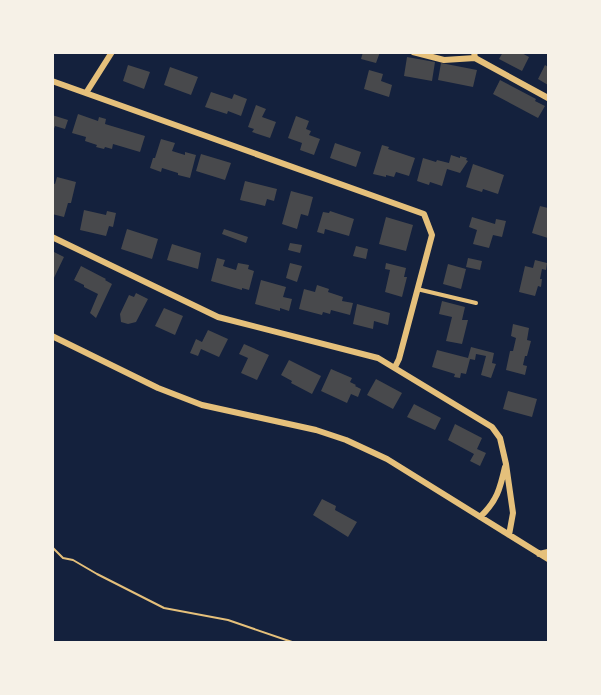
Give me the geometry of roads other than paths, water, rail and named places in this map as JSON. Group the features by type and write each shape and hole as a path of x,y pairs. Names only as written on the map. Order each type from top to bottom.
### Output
{"street":[{"path":"86,93 112,52"},
{"path":"413,52 444,60 474,55 549,98"},
{"path":"52,81 424,214 432,235 395,367"},
{"path":"52,237 218,317 378,358 492,427 500,438 506,464 513,513 508,535"},
{"path":"52,336 158,388 202,405 316,430 346,440 387,459 549,559"},
{"path":"480,518 498,493 506,464"},
{"path":"539,554 549,552"}],"lane":[{"path":"417,289 476,303"}]}
